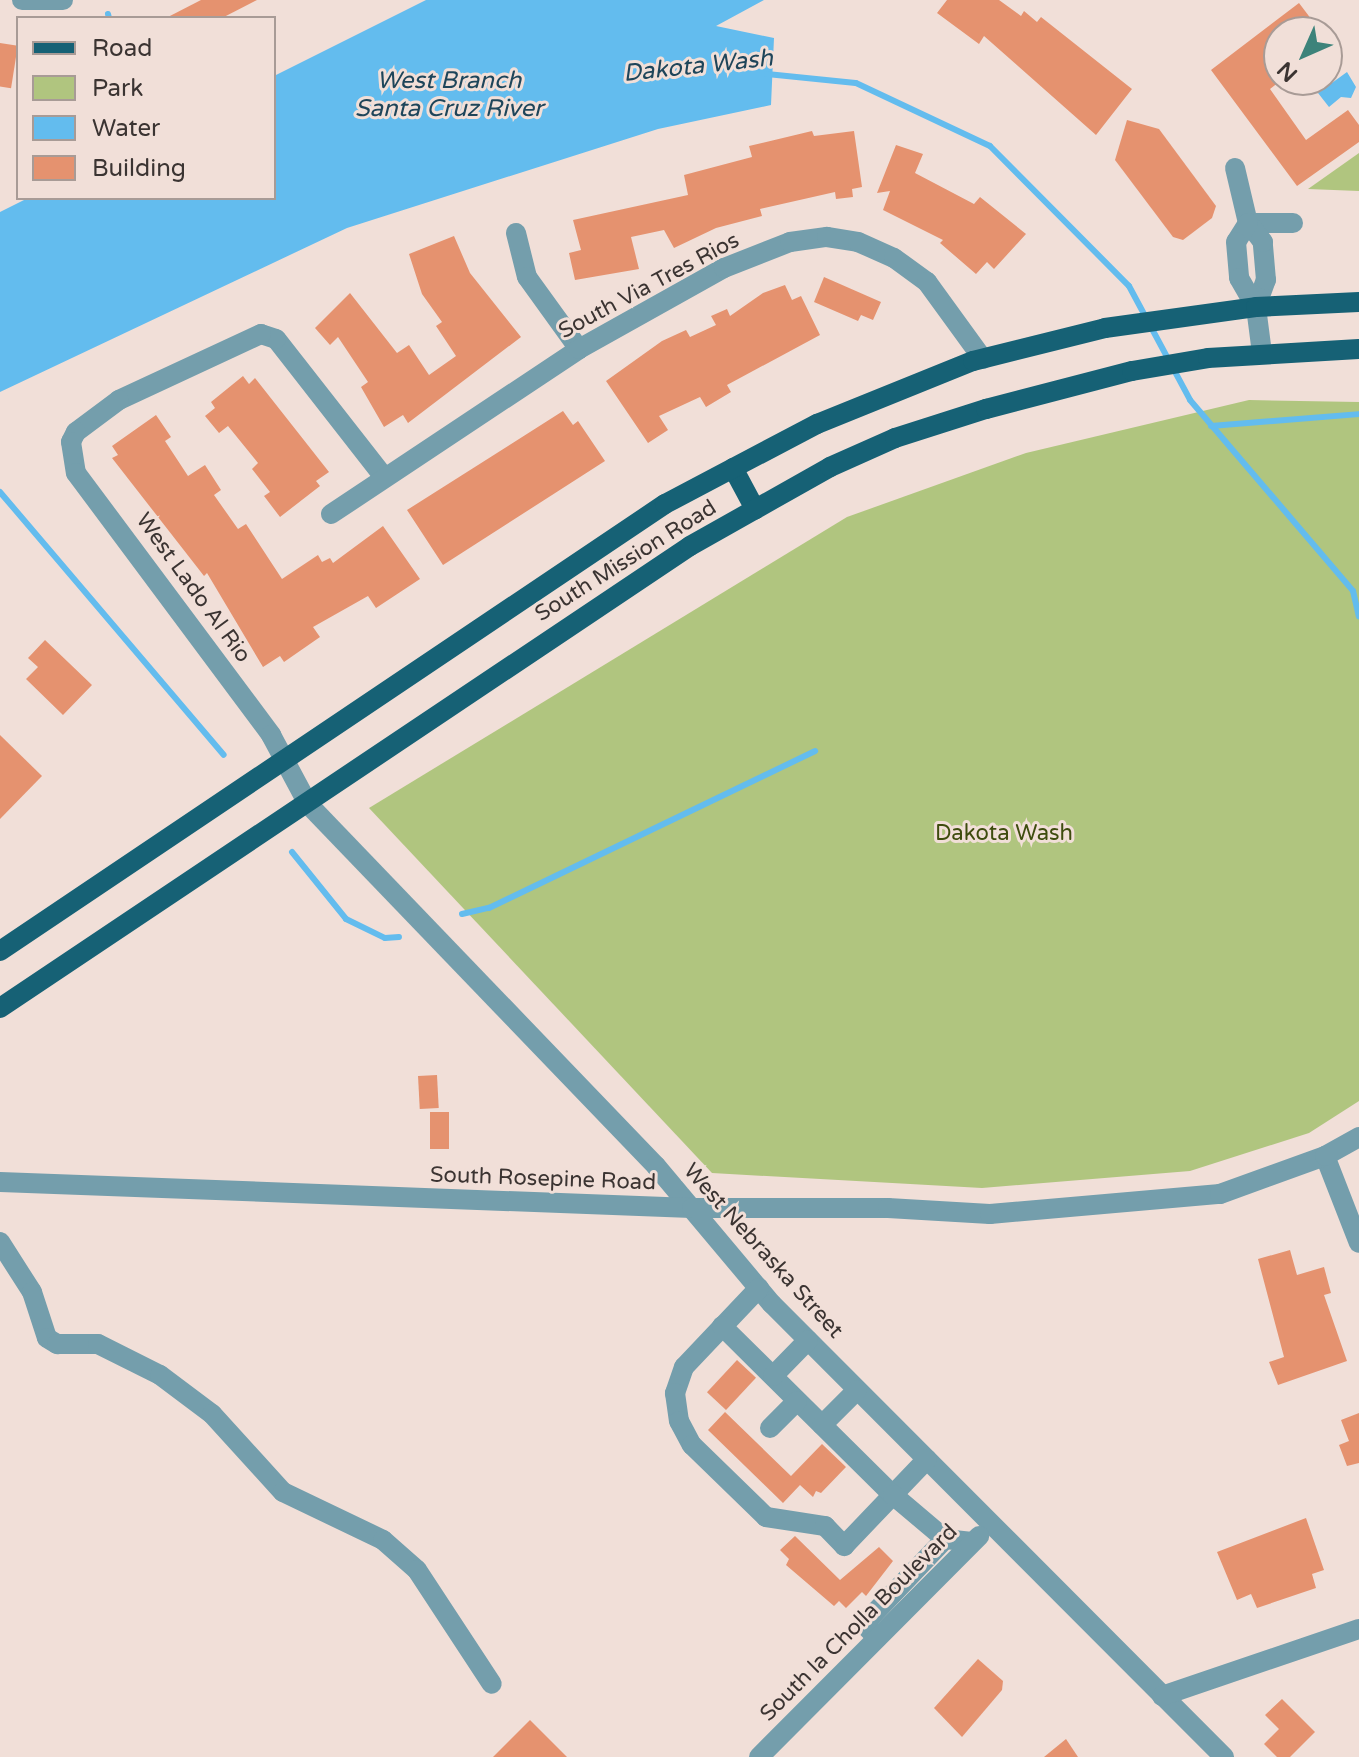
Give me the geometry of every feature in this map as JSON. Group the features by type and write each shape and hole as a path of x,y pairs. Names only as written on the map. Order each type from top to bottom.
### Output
{"main road":[{"name":"South Mission Road","path":"0,951 665,504 817,424 983,359 1105,328 1256,307 1359,302"},
{"name":"South Mission Road","path":"0,1008 308,804 512,663 755,509 895,438 1132,371 1208,358 1359,349"},
{"path":"733,468 755,509"}],"street":[{"path":"22,0 63,0"},
{"path":"1235,168 1248,223 1263,242 1266,280 1256,307 1262,353"},
{"path":"1248,223 1290,223"},
{"path":"516,233 527,277 579,349"},
{"name":"South Via Tres Rios","path":"331,514 579,349 724,268 790,242 827,237 858,242 894,258 927,282 983,359"},
{"name":"West Lado Al Rio","path":"286,761 76,473 71,442 76,432 119,400 261,334 276,339 384,477"},
{"name":"West Nebraska Street","path":"286,761 308,804 494,994 692,1208 759,1288 1224,1757"},
{"name":"South Rosepine Road","path":"0,1182 692,1208 888,1208 990,1214 1220,1194 1325,1156 1359,1137"},
{"path":"1325,1156 1359,1243"},
{"path":"0,1242 32,1292 47,1338 57,1344 98,1344 160,1375 212,1414 283,1492 383,1540 417,1570 492,1684"},
{"path":"759,1288 684,1367 675,1393 679,1421 692,1445 766,1517 825,1526 844,1546 927,1459"},
{"path":"722,1326 893,1495 945,1539 972,1542"},
{"path":"773,1376 808,1340"},
{"path":"822,1425 857,1390"},
{"path":"770,1428 797,1401"},
{"name":"South la Cholla Boulevard","path":"759,1757 993,1522"},
{"path":"877,1638 864,1624 945,1539"},
{"path":"1162,1696 1359,1629"}],"green space":[{"path":"1359,153 1359,191 1308,189"},
{"name":"Dakota Wash","path":"1249,400 1359,402 1359,1101 1309,1133 1190,1171 982,1188 712,1173 369,808 847,517 1026,453"}],"water":[{"name":"West Branch Santa Cruz River","path":"426,0 764,0 716,26 774,38 771,105 658,129 347,228 0,392 0,212 24,200 276,200 276,75"},
{"path":"1347,72 1356,87 1351,98 1341,97 1329,107 1320,96 1343,96 1343,75"}],"building":[{"path":"201,0 257,0 226,16 170,16"},
{"path":"947,0 999,0 1021,16 1024,11 1037,22 1041,17 1132,89 1096,135 984,36 979,44 937,13"},
{"path":"1299,3 1309,16 1282,16"},
{"path":"1263,30 1263,96 1275,96 1306,140 1348,110 1359,125 1359,142 1297,186 1211,70"},
{"path":"0,43 16,46 11,88 0,87"},
{"path":"1127,120 1159,129 1216,206 1212,218 1183,240 1173,237 1115,160"},
{"path":"812,131 814,136 854,131 862,187 852,189 853,197 836,199 835,192 760,209 762,216 716,228 674,248 664,230 631,237 639,269 575,280 569,253 581,250 573,220 688,195 684,175 752,157 749,146"},
{"path":"896,145 923,154 915,173 974,204 980,197 1026,234 994,269 987,262 976,274 940,243 943,240 883,210 890,191 877,193"},
{"path":"454,236 470,273 521,337 408,423 403,415 384,427 361,387 368,382 338,337 330,345 315,328 350,293 397,353 409,345 429,375 456,356 436,326 442,322 422,294 409,254"},
{"path":"824,277 881,302 873,320 861,315 858,321 814,302"},
{"path":"785,285 792,300 801,296 820,335 727,385 731,392 706,407 700,397 659,416 668,430 648,443 606,381 662,341 686,330 690,337 716,325 711,316 727,309 730,316 763,293"},
{"path":"243,376 249,384 255,378 329,472 316,481 320,486 280,517 264,496 270,492 252,469 258,463 228,426 219,433 205,416 215,408 211,402"},
{"path":"563,411 573,425 578,421 605,461 443,565 407,510"},
{"path":"156,415 171,437 165,441 188,476 205,465 221,490 214,495 238,529 246,524 282,579 318,555 322,562 330,558 333,563 383,526 420,579 376,608 368,596 313,627 320,637 284,662 280,656 263,667 207,573 204,576 112,458 118,455 112,446"},
{"path":"45,640 92,685 63,715 26,679 38,667 28,658"},
{"path":"0,735 42,776 0,819"},
{"path":"437,1075 439,1108 420,1109 418,1076"},
{"path":"430,1112 449,1112 449,1149 430,1149"},
{"path":"1290,1250 1297,1275 1324,1267 1331,1293 1324,1295 1347,1361 1278,1385 1269,1362 1284,1357 1258,1259"},
{"path":"737,1360 756,1378 726,1410 707,1392"},
{"path":"725,1412 791,1476 822,1444 846,1467 821,1493 816,1491 813,1497 800,1485 783,1503 708,1430"},
{"path":"1359,1413 1359,1463 1347,1466 1339,1445 1349,1441 1341,1420"},
{"path":"1306,1518 1324,1570 1312,1574 1316,1588 1257,1608 1251,1594 1237,1600 1217,1552"},
{"path":"795,1536 840,1580 879,1547 893,1561 866,1596 862,1592 846,1608 839,1601 834,1606 786,1565 789,1559 780,1550"},
{"path":"978,1659 1003,1681 1002,1690 962,1737 934,1708"},
{"path":"1282,1699 1315,1732 1290,1757 1277,1757 1264,1744 1279,1729 1265,1715"},
{"path":"530,1720 567,1757 493,1757"},
{"path":"1066,1739 1078,1757 1044,1757"}],"waterway":[{"name":"Dakota Wash","path":"767,74 856,83 990,146 1129,286 1190,400 1353,591 1359,616"},
{"path":"1211,426 1359,414"},
{"path":"0,492 224,755"},
{"path":"462,914 489,908 815,751"},
{"path":"292,852 346,919 385,938 399,937"}]}
